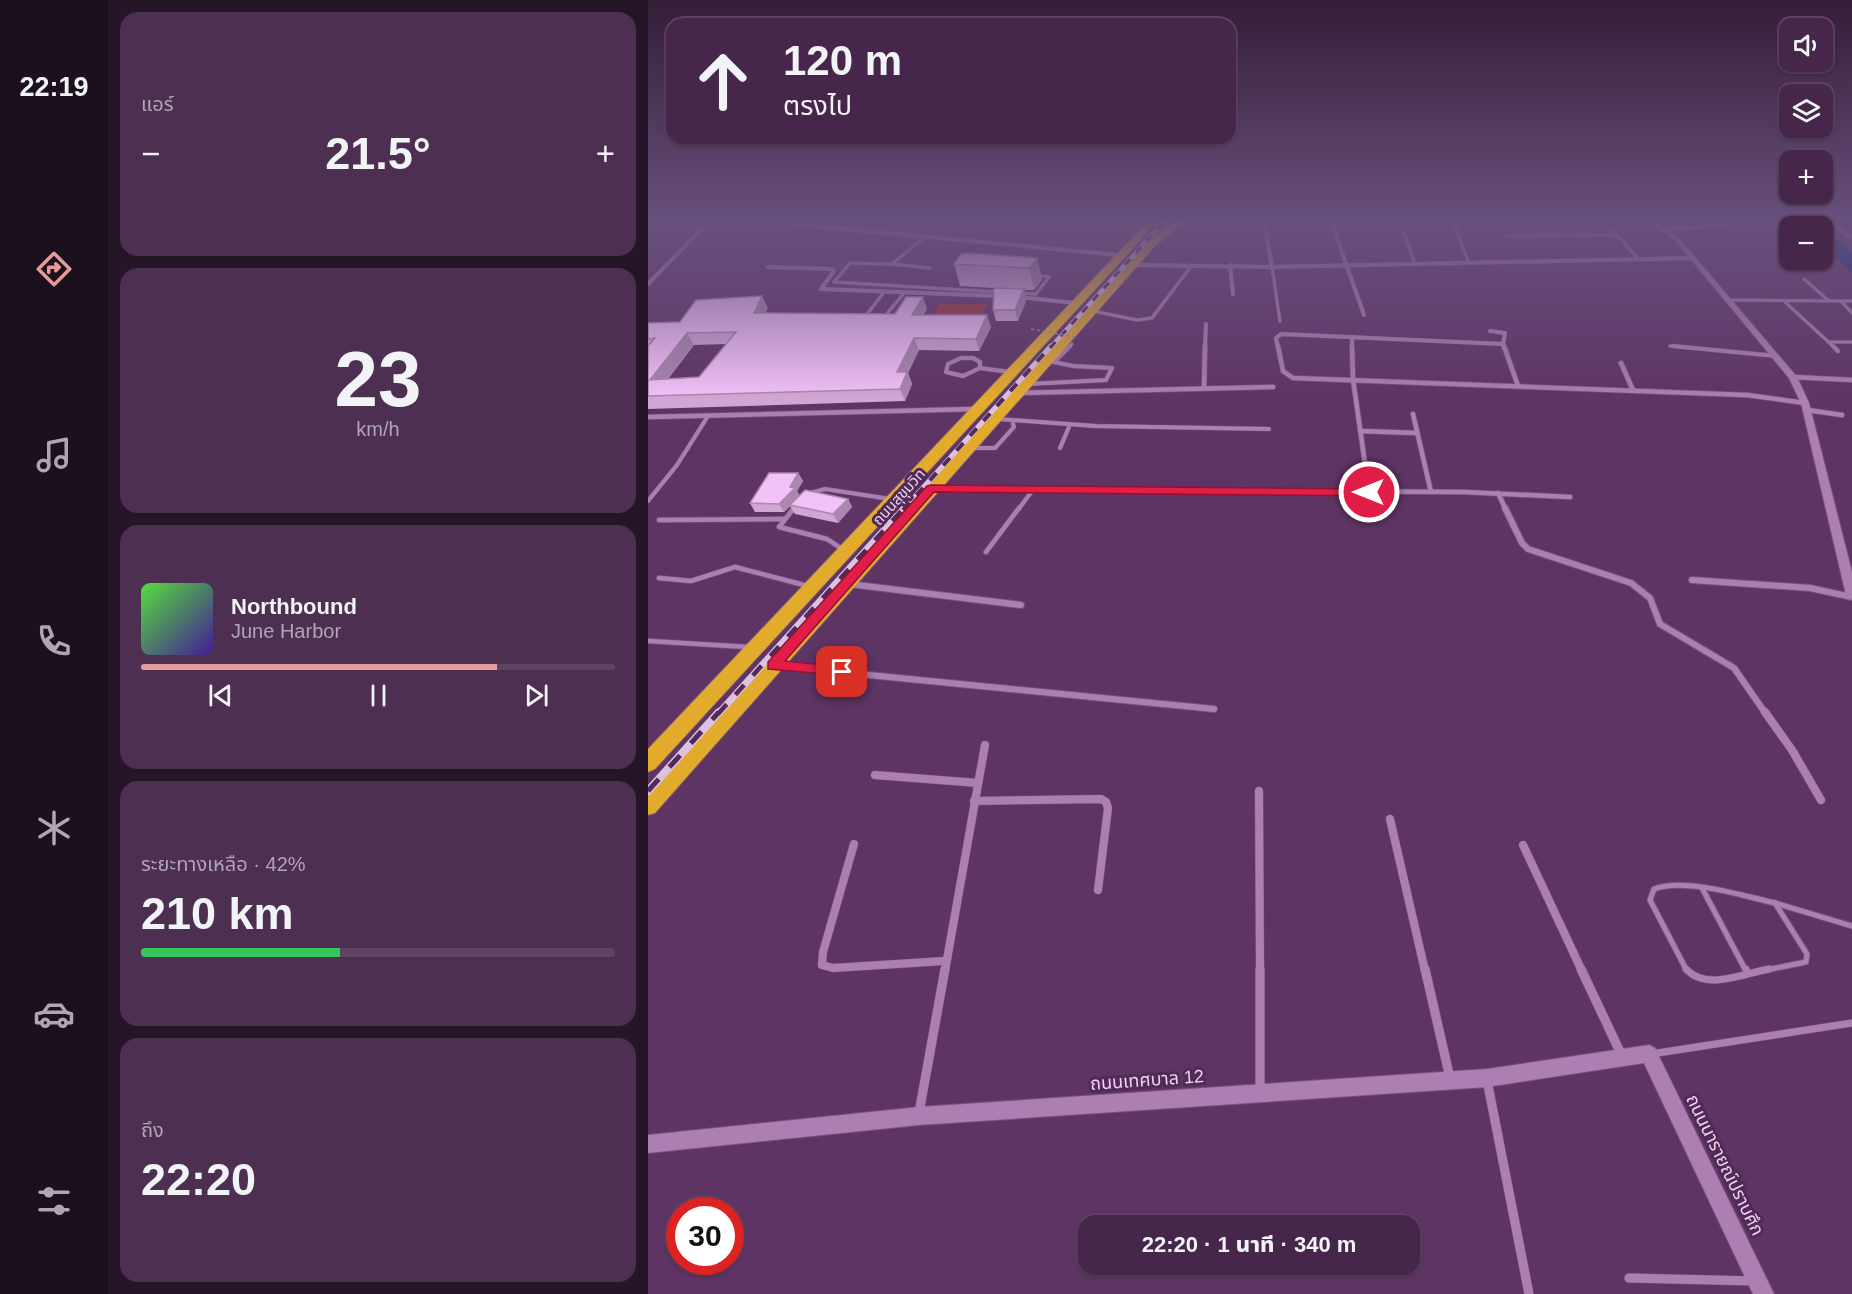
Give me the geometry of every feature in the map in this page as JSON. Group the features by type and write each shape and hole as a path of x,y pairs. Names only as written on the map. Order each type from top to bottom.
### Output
{"highway":[{"name":"ถนนสุขุมวิท","path":"648,763 1096,279"},
{"name":"ถนนสุขุมวิท","path":"648,806 1021,388 1051,362 1119,279"}],"street":[{"path":"828,279 821,290 1006,296"},
{"path":"1231,279 1233,294"},
{"path":"1350,279 1364,315"},
{"path":"1692,580 1810,588 1852,596 1806,407 1793,377 1712,279"},
{"path":"1017,297 1034,296 1075,303"},
{"path":"1204,388 1206,324"},
{"path":"1490,331 1505,333 1503,344 1518,386"},
{"path":"1503,344 1281,334 1276,338 1286,375 1747,395 1842,415"},
{"path":"1352,336 1353,379 1369,492"},
{"path":"1621,363 1633,390"},
{"path":"1793,377 1852,380"},
{"path":"1021,388 1273,387"},
{"path":"648,417 976,409"},
{"path":"1413,414 1431,492"},
{"path":"1360,431 1417,433"},
{"path":"931,488 1032,491 1431,492 1570,497"},
{"path":"1498,493 1522,543 1528,549 1631,583 1650,598 1660,624 1734,668 1792,750 1821,800"},
{"path":"846,583 1021,605"},
{"path":"772,665 1214,709"},
{"path":"919,1116 944,961 985,745"},
{"path":"875,775 978,783"},
{"path":"1259,791 1260,1093"},
{"path":"975,801 1101,799 1106,802 1108,808 1098,890"},
{"path":"1390,819 1451,1081"},
{"path":"854,844 823,952 822,965 833,968 944,961"},
{"path":"1523,844 1622,1056"},
{"name":"ถนนเทศบาล 12","path":"648,1144 919,1116 1487,1078 1622,1056 1648,1054"},
{"name":"ถนนนารายณ์ปราบศึก","path":"1648,1054 1761,1287"},
{"path":"1487,1078 1529,1294"},
{"path":"1629,1278 1761,1287"}],"lane":[{"path":"836,279 834,282 1000,292"},
{"path":"1012,293 1034,296 1047,279"},
{"path":"1092,310 1137,320 1152,318 1182,279"},
{"path":"1274,279 1280,321"},
{"path":"1804,279 1830,302"},
{"path":"954,288 960,281"},
{"path":"884,292 868,316 877,318 889,314 905,292"},
{"path":"1730,300 1852,301"},
{"path":"1784,301 1838,351"},
{"path":"1841,301 1852,313"},
{"path":"1828,342 1852,342"},
{"path":"1051,362 1072,345"},
{"path":"1670,346 1776,356"},
{"path":"980,368 980,362 967,358 951,362 945,370 949,375 959,376 972,374 980,368 1010,372"},
{"path":"1021,388 1106,380 1112,368 1051,362"},
{"path":"648,501 677,465 708,416"},
{"path":"994,418 1013,424 1036,423 1069,427 1269,429"},
{"path":"968,447 995,448 1014,427 1013,424"},
{"path":"1060,448 1069,427"},
{"path":"844,551 827,539 779,527 783,519 809,493 817,490 892,500"},
{"path":"986,552 1032,491"},
{"path":"659,520 783,519"},
{"path":"659,579 683,582 724,568 735,567 810,587"},
{"path":"648,641 753,648"},
{"path":"1775,903 1808,958 1806,962 1708,981 1694,978 1683,966 1650,900 1654,889 1666,884 1702,888 1775,903 1852,926"},
{"path":"1702,888 1747,972"},
{"path":"1648,1054 1852,1023"}],"path":[{"path":"1031,329 1076,337"}],"shaded area":[{"path":"939,304 987,304 977,324 929,323"}],"building":[{"path":"994,288 1024,289 1015,310 993,310"},
{"path":"762,296 754,313 895,314 906,297 923,297 912,315 987,315 976,339 914,338 897,372 907,372 900,389 648,396 648,346 655,338 648,339 648,323 680,322 696,300","holes":["736,332 699,377 650,380 687,333"]},
{"path":"769,473 798,473 790,487 795,488 779,504 750,503"},
{"path":"805,490 848,499 833,514 790,505"}],"railway":[{"path":"1050,348 1112,279"},
{"path":"903,510 1051,346"},
{"path":"718,714 904,508"},
{"path":"648,791 719,712"}],"route":[{"path":"842,672 772,665 931,488 1369,492"}]}
